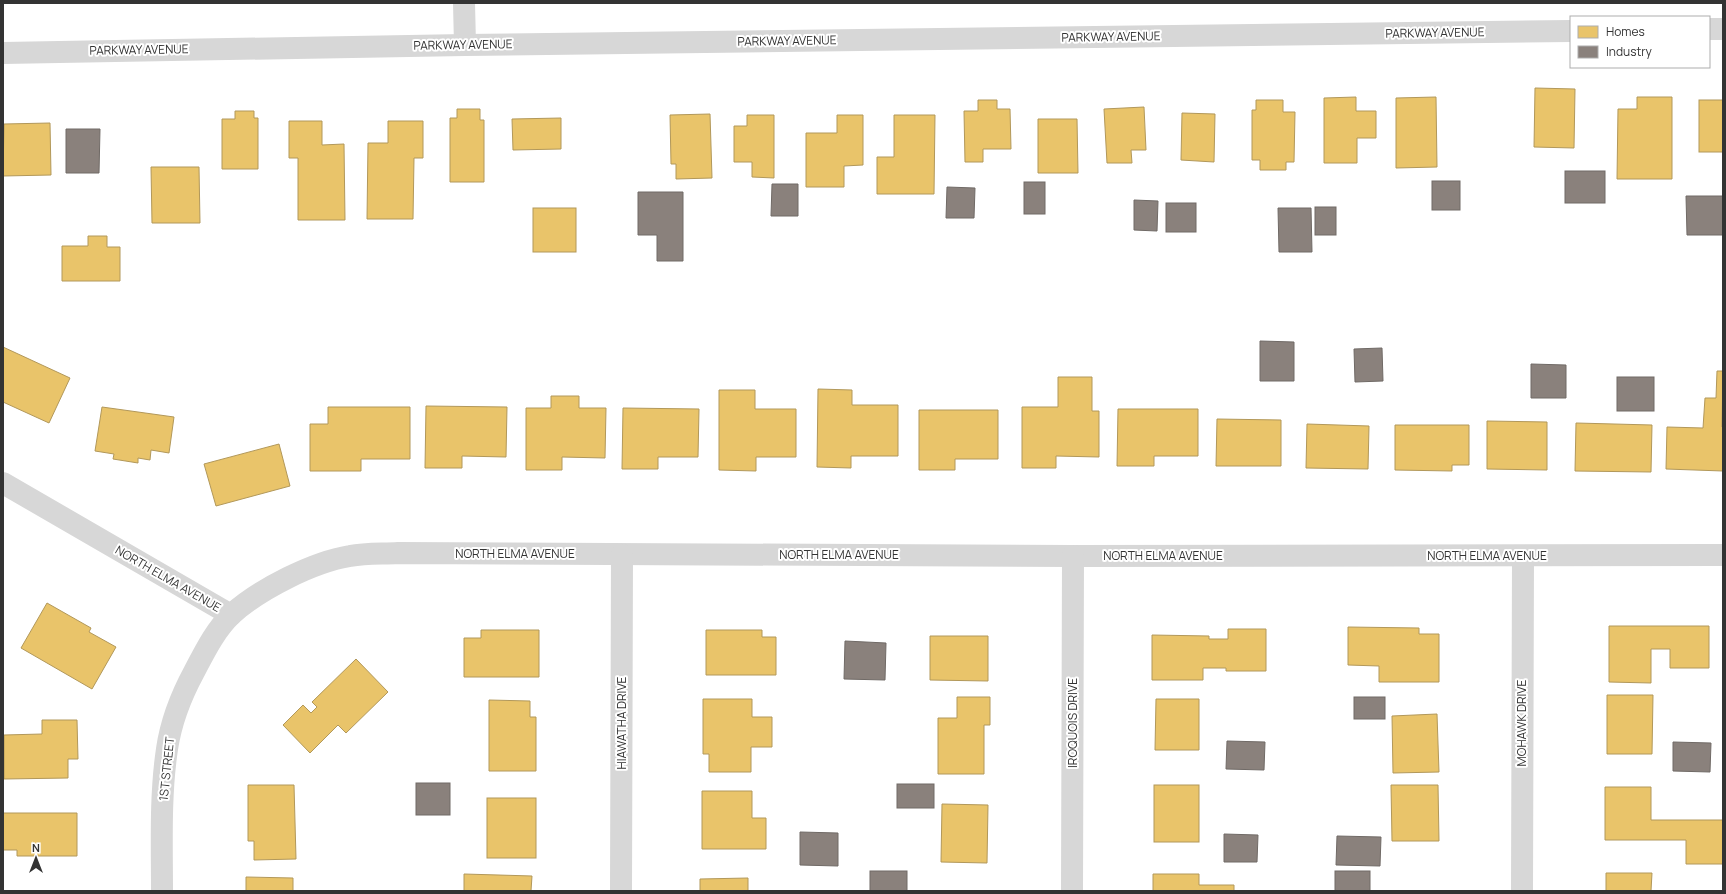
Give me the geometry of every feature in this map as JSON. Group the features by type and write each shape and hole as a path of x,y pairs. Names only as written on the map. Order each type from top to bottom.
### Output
{"street":[{"path":"464,3 465,44"},
{"path":"1710,29 1723,29"},
{"name":"PARKWAY AVENUE","path":"3,53 465,44 1570,31"},
{"name":"NORTH ELMA AVENUE","path":"4,484 231,615 256,595 315,567 350,556 398,553 1073,556 1723,555"},
{"name":"HIAWATHA DRIVE","path":"622,554 622,891"},
{"name":"IROQUOIS DRIVE","path":"1072,891 1073,556"},
{"name":"MOHAWK DRIVE","path":"1522,556 1522,891"},
{"name":"1ST STREET","path":"162,891 162,799 167,748 171,731 176,713 191,677 212,639 231,615"}],"building: Homes":[{"path":"1535,88 1575,89 1574,148 1534,147"},
{"path":"1356,97 1356,111 1376,111 1376,138 1357,138 1357,163 1324,163 1324,98"},
{"path":"1436,97 1437,167 1396,168 1396,98"},
{"path":"1637,97 1672,97 1672,179 1617,179 1618,109 1637,109"},
{"path":"978,100 997,100 997,109 1010,109 1011,149 983,149 983,162 965,162 964,111 978,111"},
{"path":"1256,100 1283,100 1283,112 1295,112 1294,162 1286,162 1286,170 1260,170 1260,160 1252,160 1252,110 1256,110"},
{"path":"1699,100 1723,100 1723,152 1699,152"},
{"path":"1144,107 1146,150 1131,150 1132,163 1107,163 1104,109"},
{"path":"457,109 480,109 480,120 484,120 484,182 450,182 450,118 457,118"},
{"path":"235,111 254,111 254,118 258,118 258,169 222,169 222,119 235,119"},
{"path":"1182,113 1215,114 1214,162 1181,160"},
{"path":"710,114 712,178 676,179 676,164 671,164 670,115"},
{"path":"747,115 774,115 774,178 752,177 752,162 734,162 734,126 747,126"},
{"path":"837,115 863,115 863,165 844,166 844,187 806,187 806,133 837,133"},
{"path":"894,115 935,115 934,194 877,194 877,157 894,157"},
{"path":"561,118 561,149 513,150 512,119"},
{"path":"1038,119 1077,119 1078,173 1038,173"},
{"path":"289,121 322,121 322,145 344,144 345,220 298,220 298,158 289,158"},
{"path":"388,121 423,121 423,158 414,158 413,219 367,219 368,143 388,143"},
{"path":"50,123 51,175 3,176 4,124"},
{"path":"151,167 199,167 200,223 152,223"},
{"path":"533,208 576,208 576,252 533,252"},
{"path":"88,236 107,236 107,247 120,247 120,281 62,281 62,246 88,246"},
{"path":"3,347 70,378 49,423 3,402"},
{"path":"1717,371 1723,371 1723,471 1666,469 1667,427 1703,428 1705,398 1716,398"},
{"path":"1058,377 1092,377 1092,411 1099,411 1099,457 1056,456 1056,468 1022,468 1022,407 1058,407"},
{"path":"818,389 852,390 852,405 898,405 898,456 851,456 851,468 817,467"},
{"path":"719,390 755,390 755,409 796,409 796,457 756,457 756,471 719,470"},
{"path":"551,396 579,396 579,408 606,408 605,458 562,457 562,470 526,470 526,408 551,408"},
{"path":"426,406 507,407 506,457 462,456 462,468 425,468"},
{"path":"102,407 174,417 169,453 151,450 150,460 138,458 138,463 113,459 114,454 95,451"},
{"path":"328,407 410,407 410,459 361,459 361,471 310,471 310,424 328,424"},
{"path":"623,408 699,409 698,457 658,457 658,469 622,469"},
{"path":"1118,409 1198,409 1198,456 1154,456 1154,466 1117,466"},
{"path":"919,410 998,410 998,459 955,459 955,470 919,470"},
{"path":"1217,419 1281,420 1281,466 1216,466"},
{"path":"1487,421 1547,422 1547,470 1487,469"},
{"path":"1576,423 1652,425 1651,472 1575,471"},
{"path":"1307,424 1369,426 1368,469 1306,468"},
{"path":"1395,425 1469,425 1469,465 1452,465 1452,471 1395,470"},
{"path":"279,444 290,486 216,506 204,464"},
{"path":"47,603 91,628 89,632 116,647 92,689 21,648"},
{"path":"1609,626 1709,626 1709,668 1670,668 1670,649 1651,649 1651,683 1609,682"},
{"path":"1348,627 1419,628 1419,634 1439,634 1439,682 1379,682 1379,666 1348,665"},
{"path":"1228,629 1266,629 1266,671 1226,671 1226,668 1203,668 1203,680 1152,680 1152,635 1209,636 1209,639 1228,639"},
{"path":"481,630 539,630 539,677 464,677 464,638 481,638"},
{"path":"706,630 762,630 762,637 776,637 776,675 706,675"},
{"path":"930,636 988,636 988,681 930,680"},
{"path":"356,659 388,692 346,733 338,725 310,753 283,725 303,705 311,713 317,707 312,702"},
{"path":"1607,695 1653,695 1652,754 1607,754"},
{"path":"957,697 990,697 990,725 984,725 984,774 938,774 938,718 957,718"},
{"path":"703,699 752,699 752,717 772,717 772,747 751,747 751,772 709,772 709,754 703,754"},
{"path":"1156,699 1199,699 1199,750 1155,750"},
{"path":"489,700 530,701 530,717 536,717 536,771 489,771"},
{"path":"1437,714 1439,772 1393,773 1392,716"},
{"path":"42,720 77,720 78,759 68,759 68,778 4,779 4,735 42,734"},
{"path":"248,785 294,785 296,859 254,860 254,841 248,841"},
{"path":"1154,785 1199,785 1199,842 1154,842"},
{"path":"1391,785 1438,785 1439,841 1392,841"},
{"path":"1605,787 1651,787 1651,820 1723,820 1723,864 1686,864 1686,840 1605,840"},
{"path":"702,791 752,791 752,818 766,818 766,849 702,849"},
{"path":"487,798 536,798 536,858 487,858"},
{"path":"942,804 988,805 987,863 941,862"},
{"path":"3,813 77,813 77,856 17,856 17,850 3,850"},
{"path":"1606,873 1652,873 1651,891 1606,891"},
{"path":"464,874 532,876 531,891 464,891"},
{"path":"1153,874 1199,874 1199,885 1234,885 1234,891 1153,891"},
{"path":"246,877 293,878 293,891 246,891"},
{"path":"748,878 748,891 700,891 700,879"}],"building: Industry":[{"path":"66,129 100,129 99,173 66,173"},
{"path":"1565,171 1605,171 1605,203 1565,203"},
{"path":"1432,181 1460,181 1460,210 1432,210"},
{"path":"1024,182 1045,182 1045,214 1024,214"},
{"path":"772,184 798,184 798,216 771,216"},
{"path":"947,187 975,188 974,218 946,218"},
{"path":"638,192 683,192 683,261 657,261 657,235 638,235"},
{"path":"1686,196 1723,196 1723,235 1687,235"},
{"path":"1134,200 1158,201 1157,231 1134,230"},
{"path":"1166,203 1196,203 1196,232 1166,232"},
{"path":"1315,207 1336,207 1336,235 1315,235"},
{"path":"1278,208 1311,208 1312,252 1279,252"},
{"path":"1260,341 1294,342 1294,381 1260,381"},
{"path":"1382,348 1383,381 1355,382 1354,349"},
{"path":"1531,364 1566,365 1566,398 1531,398"},
{"path":"1617,377 1654,377 1654,411 1617,411"},
{"path":"845,641 886,643 885,680 844,679"},
{"path":"1354,697 1385,697 1385,719 1354,719"},
{"path":"1227,741 1265,742 1264,770 1226,769"},
{"path":"1673,742 1711,743 1710,772 1673,771"},
{"path":"416,783 450,783 450,815 416,815"},
{"path":"897,784 934,784 934,808 897,808"},
{"path":"800,832 838,833 838,866 800,865"},
{"path":"1224,834 1258,835 1257,862 1224,862"},
{"path":"1337,836 1381,837 1380,866 1336,865"},
{"path":"870,871 907,871 907,891 870,891"},
{"path":"1335,871 1370,871 1370,891 1335,891"}]}
